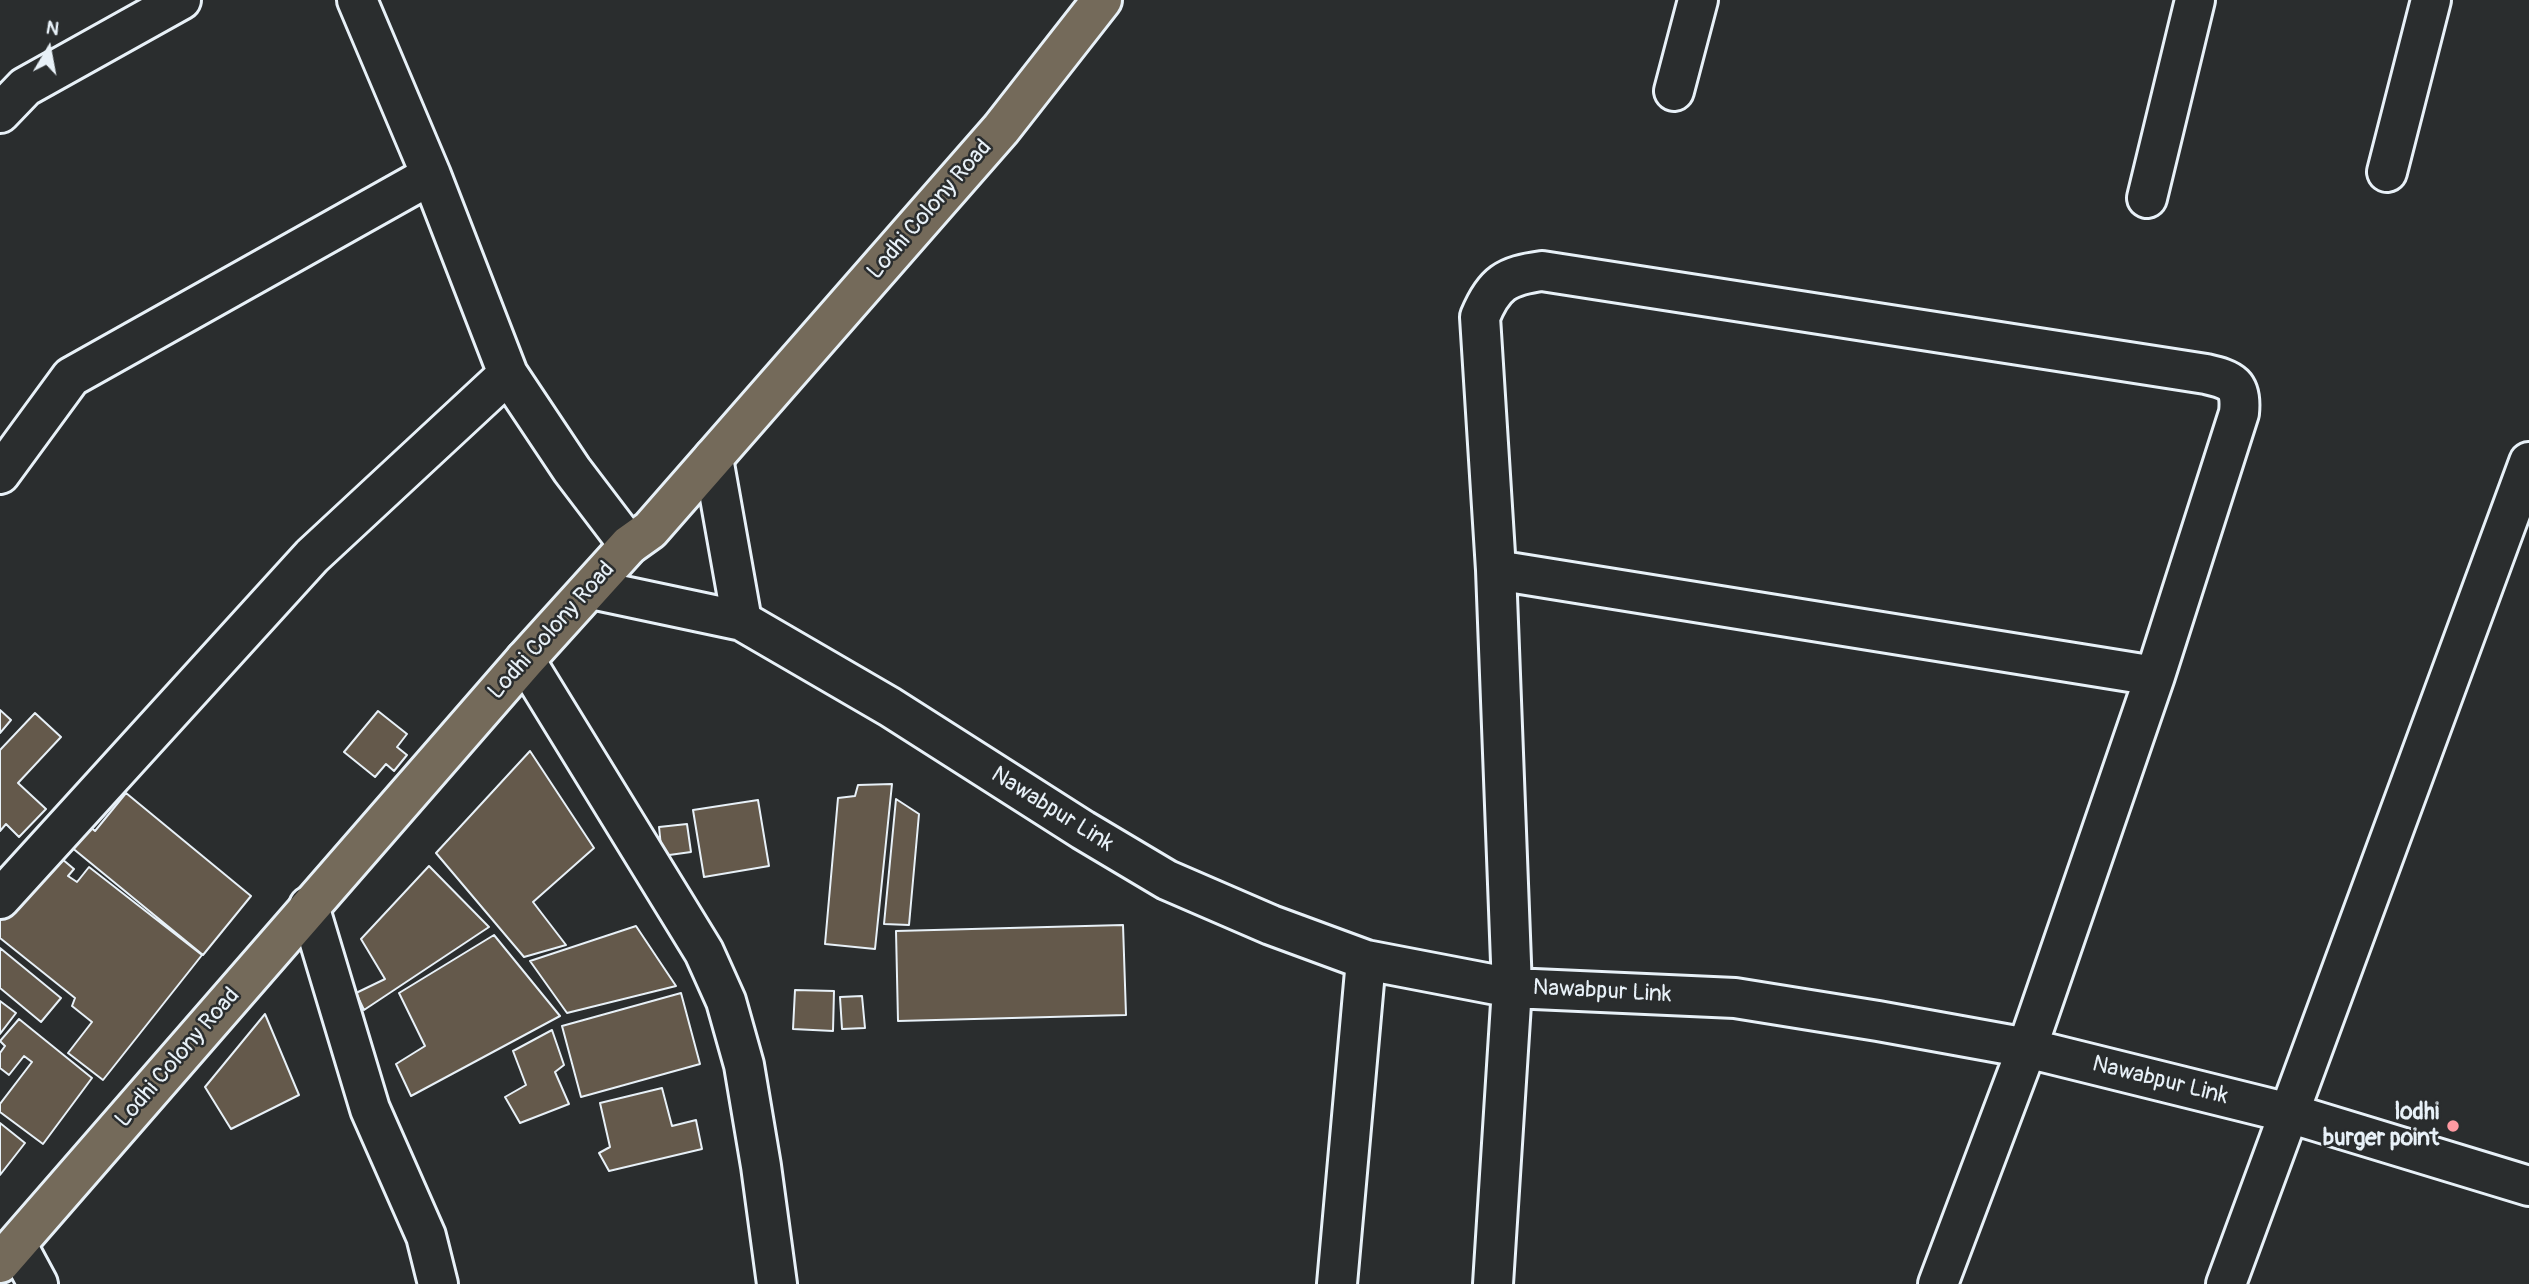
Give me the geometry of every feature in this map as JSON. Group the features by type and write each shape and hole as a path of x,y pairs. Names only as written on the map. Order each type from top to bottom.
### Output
{"main road":[{"name":"Lodhi Colony Road","path":"8,1254 525,660 629,545 650,530 1001,129 1102,0"}],"street":[{"path":"0,113 26,87 181,0"},
{"path":"356,0 432,175 508,374 572,470 629,545"},
{"path":"1674,91 1698,0"},
{"path":"2147,198 2195,0"},
{"path":"2387,172 2431,0"},
{"path":"0,474 71,377 432,175"},
{"path":"1493,1284 1513,988 1496,570 1480,317 1488,298 1499,283 1521,273 1542,271 2206,374 2236,385 2241,398 2239,413 2155,676 2027,1048 1938,1284"},
{"path":"4,886 312,556 508,374"},
{"path":"713,458 743,621"},
{"path":"2226,1284 2529,463"},
{"path":"1496,570 2155,676"},
{"name":"Nawabpur Link","path":"591,589 743,621 890,707 1167,880 1271,925 1366,960 1513,988 1735,998 2027,1048 2289,1113 2529,1186"},
{"path":"525,660 704,952 726,1001 746,1078 777,1284"},
{"path":"309,906 370,1109 426,1236 438,1284"},
{"path":"1337,1284 1366,960"},
{"path":"8,1254 38,1284"}],"building":[{"path":"0,710 11,720 0,733"},
{"path":"378,711 407,734 397,747 407,755 394,771 386,764 375,777 344,752"},
{"path":"35,713 61,737 18,783 46,809 19,837 6,824 0,831 0,750"},
{"path":"530,751 594,848 533,902 566,945 524,957 436,853"},
{"path":"892,784 875,949 825,944 838,798 855,796 858,785"},
{"path":"126,793 251,896 203,955 65,842 83,821 95,831"},
{"path":"896,799 919,814 909,925 884,924"},
{"path":"758,800 769,866 704,877 693,810"},
{"path":"687,824 691,852 662,856 659,827"},
{"path":"50,849 74,869 68,876 77,882 89,867 202,955 103,1080 68,1053 92,1022 72,1006 75,998 0,938 0,913"},
{"path":"429,866 489,927 364,1010 356,993 385,979 361,939"},
{"path":"1123,925 1126,1015 898,1021 896,931"},
{"path":"636,926 676,986 567,1013 530,961"},
{"path":"494,935 560,1016 411,1096 396,1064 425,1046 399,993"},
{"path":"0,948 61,998 41,1022 0,988"},
{"path":"795,990 834,991 833,1031 793,1029"},
{"path":"681,993 700,1064 581,1097 562,1026"},
{"path":"862,996 865,1028 842,1029 840,997"},
{"path":"0,1001 16,1013 0,1034"},
{"path":"265,1014 299,1095 231,1129 205,1087"},
{"path":"19,1019 92,1078 43,1144 0,1112 0,1104 32,1062 24,1056 9,1075 0,1068 0,1053 5,1046 0,1041"},
{"path":"552,1030 564,1065 555,1072 569,1104 520,1123 505,1097 526,1085 513,1051"},
{"path":"662,1088 672,1126 696,1120 702,1149 609,1171 599,1153 610,1147 600,1103"},
{"path":"0,1123 25,1143 0,1175"}],"place":[{"name":"lodhi burger point","path":"2453,1126"}]}
